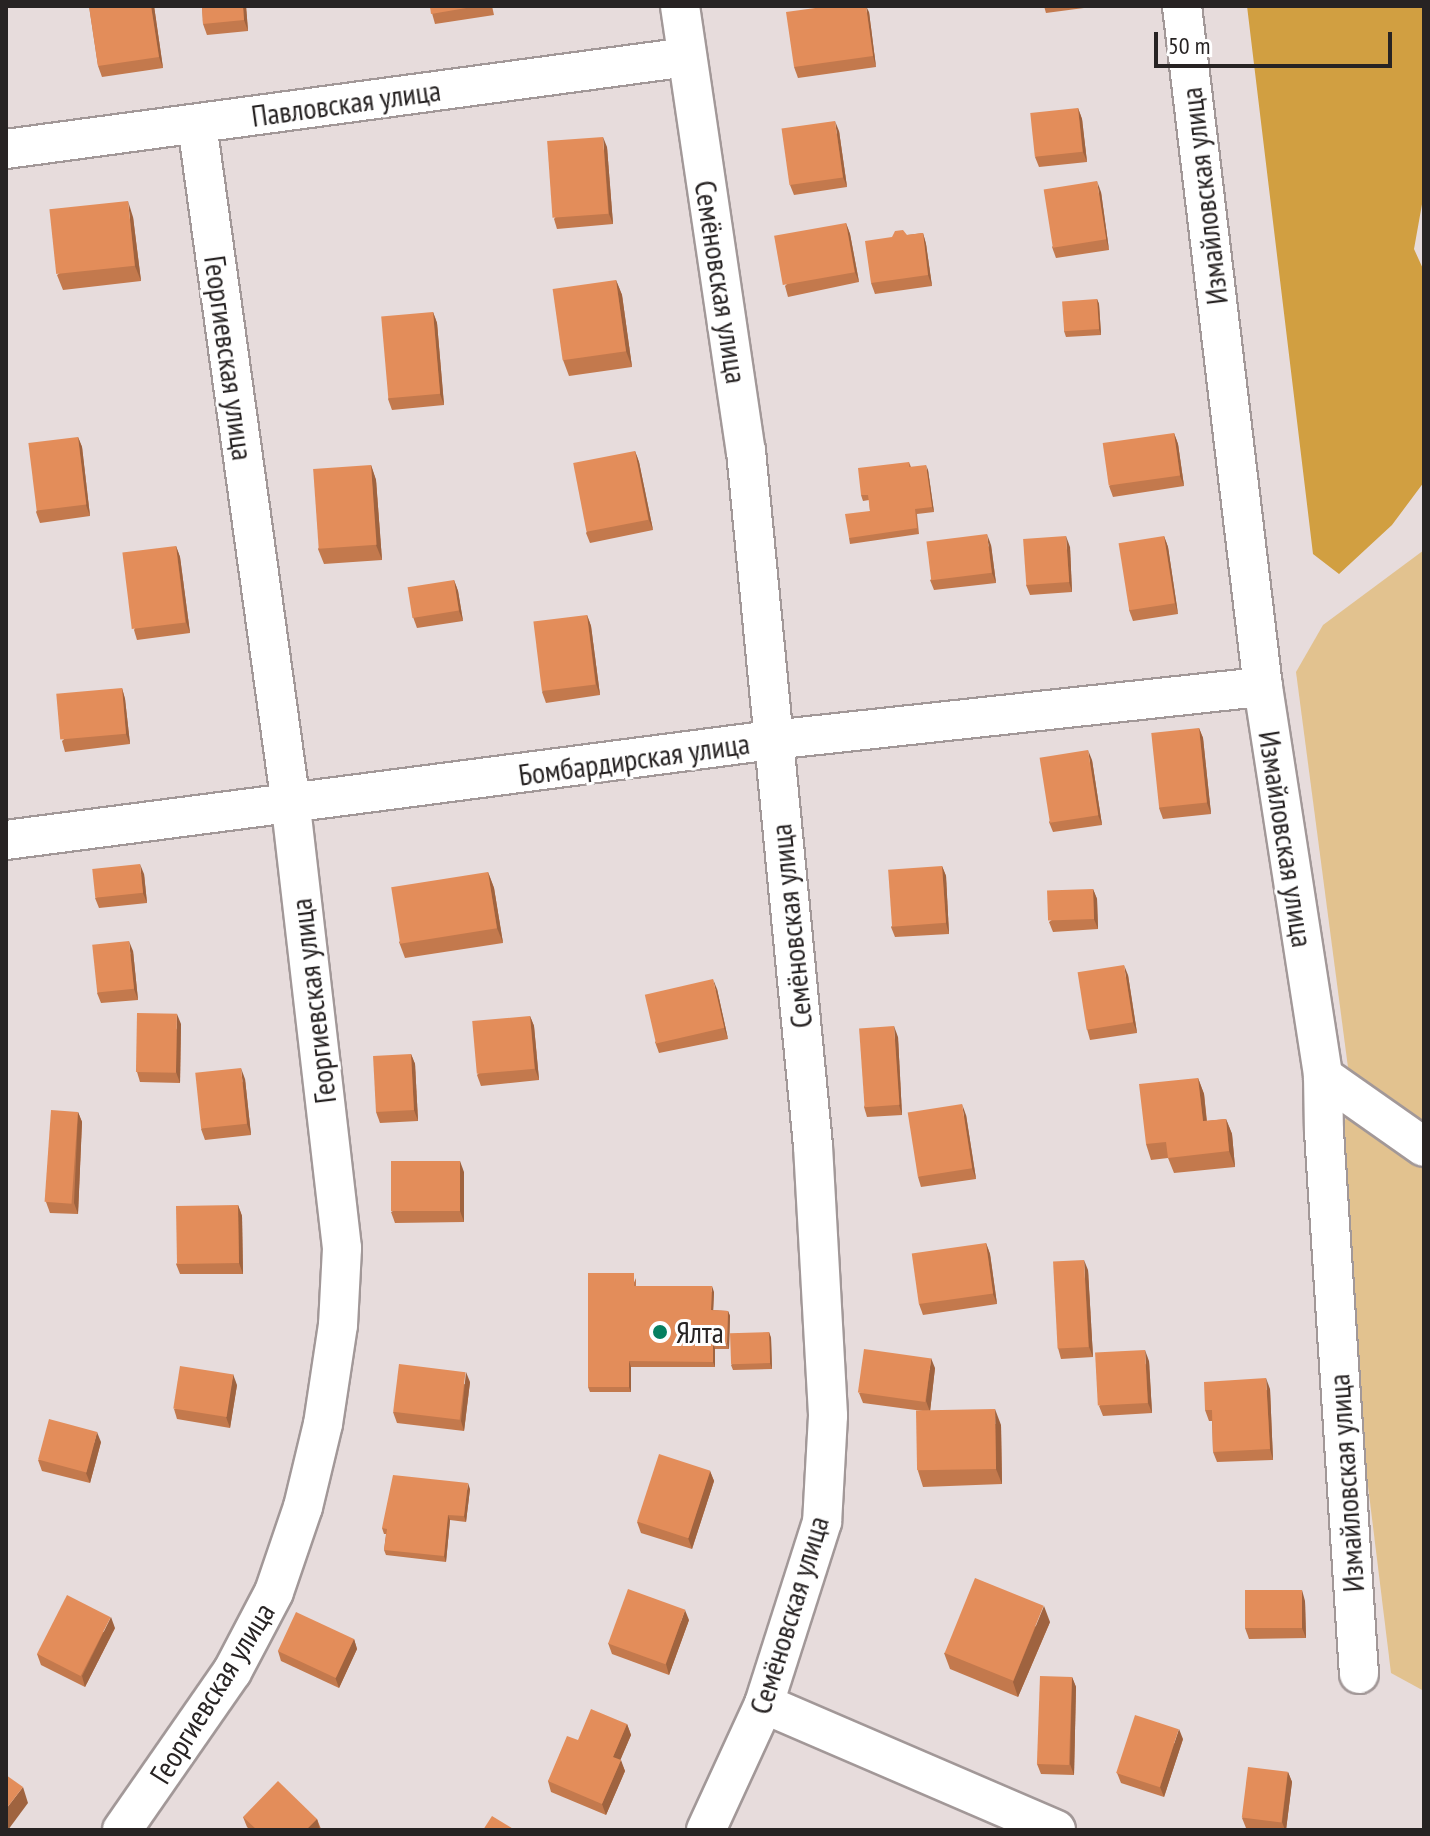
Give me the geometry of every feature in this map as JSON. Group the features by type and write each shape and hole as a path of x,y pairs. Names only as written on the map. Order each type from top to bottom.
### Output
{"street":[{"name":"Семёновская улица","path":"680,6 746,451 813,1146 828,1416 822,1522 764,1704 706,1830"},
{"name":"Измайловская улица","path":"1182,6 1263,687 1323,1076 1359,1674"},
{"name":"Павловская улица","path":"6,149 687,57"},
{"name":"Георгиевская улица","path":"122,1830 232,1672 274,1592 303,1507 323,1424 338,1325 342,1248 291,805 197,124"},
{"name":"Бомбардирская улица","path":"6,840 772,740 1263,687"},
{"path":"1323,1076 1424,1147"},
{"path":"764,1704 1056,1830"}],"shaded area":[{"path":"1247,6 1424,6 1424,193 1414,249 1424,271 1424,482 1392,525 1339,574 1313,554"},
{"path":"1424,550 1424,1124 1349,1075 1296,672 1323,625"},
{"path":"1347,1115 1424,1167 1424,1691 1391,1673 1362,1437 1338,1140"}],"building":[{"path":"89,6 151,6 159,57 98,66"},
{"path":"202,6 243,6 244,20 203,24"},
{"path":"430,6 478,6 431,14"},
{"path":"830,6 866,6 873,56 794,67 786,12"},
{"path":"1078,108 1083,152 1035,157 1030,113"},
{"path":"835,121 843,177 789,185 782,129"},
{"path":"603,137 608,214 553,218 547,141"},
{"path":"1097,181 1106,239 1053,248 1044,189"},
{"path":"128,201 135,266 56,274 49,209"},
{"path":"846,223 855,272 783,285 774,236"},
{"path":"903,230 907,235 923,233 928,275 871,283 865,241 892,237 895,231"},
{"path":"616,280 626,351 563,360 553,289"},
{"path":"1097,299 1099,329 1064,331 1062,301"},
{"path":"433,312 440,394 388,398 381,317"},
{"path":"1174,433 1180,476 1109,486 1103,443"},
{"path":"78,437 86,504 37,511 28,443"},
{"path":"635,451 648,520 587,532 573,463"},
{"path":"909,462 909,467 926,465 932,507 915,509 917,528 849,538 845,514 870,511 868,495 861,495 858,468"},
{"path":"371,465 377,545 319,549 313,469"},
{"path":"987,534 992,573 931,580 926,541"},
{"path":"1066,536 1069,582 1026,585 1023,539"},
{"path":"1164,536 1175,603 1129,610 1119,543"},
{"path":"176,546 185,622 132,629 122,553"},
{"path":"454,580 459,611 412,618 408,587"},
{"path":"587,615 596,684 542,691 533,622"},
{"path":"122,688 126,734 60,740 56,694"},
{"path":"1199,728 1207,803 1159,808 1151,733"},
{"path":"1088,750 1098,815 1050,823 1040,758"},
{"path":"140,864 143,893 95,898 92,869"},
{"path":"942,866 946,923 892,927 888,870"},
{"path":"488,872 497,928 400,944 391,887"},
{"path":"1093,889 1094,919 1048,921 1047,891"},
{"path":"129,941 134,989 97,993 92,945"},
{"path":"1124,965 1133,1022 1087,1030 1078,972"},
{"path":"713,979 724,1028 656,1043 645,995"},
{"path":"137,1013 177,1014 176,1073 136,1072"},
{"path":"530,1016 535,1069 477,1074 472,1021"},
{"path":"894,1026 900,1105 865,1107 859,1028"},
{"path":"411,1054 414,1110 376,1112 373,1056"},
{"path":"241,1068 247,1124 201,1129 195,1073"},
{"path":"1198,1078 1203,1121 1226,1119 1229,1151 1168,1158 1166,1142 1146,1144 1139,1084"},
{"path":"962,1104 972,1168 918,1177 908,1113"},
{"path":"51,1110 78,1112 72,1204 45,1202"},
{"path":"391,1161 460,1161 460,1211 391,1211"},
{"path":"238,1205 239,1263 177,1264 176,1206"},
{"path":"986,1243 993,1294 919,1304 912,1253"},
{"path":"1084,1260 1089,1347 1058,1349 1053,1262"},
{"name":"Ялта","path":"588,1273 634,1273 634,1286 712,1286 711,1310 728,1311 727,1343 713,1343 713,1362 629,1361 629,1387 588,1387"},
{"path":"769,1332 770,1363 731,1364 730,1333"},
{"path":"864,1349 931,1358 925,1402 858,1393"},
{"path":"1145,1350 1148,1403 1098,1406 1095,1353"},
{"path":"399,1364 466,1372 460,1420 393,1412"},
{"path":"180,1366 233,1374 227,1417 173,1408"},
{"path":"1266,1378 1270,1449 1213,1452 1212,1410 1205,1410 1204,1382"},
{"path":"995,1409 996,1469 917,1470 916,1410"},
{"path":"49,1419 97,1432 86,1473 38,1460"},
{"path":"659,1454 710,1471 688,1538 637,1522"},
{"path":"393,1475 468,1483 464,1516 448,1515 444,1556 384,1550 387,1529 382,1528"},
{"path":"975,1578 1044,1606 1013,1681 945,1653"},
{"path":"628,1589 685,1610 665,1664 608,1644"},
{"path":"1245,1590 1302,1590 1302,1628 1245,1628"},
{"path":"67,1595 111,1617 81,1676 37,1654"},
{"path":"296,1612 354,1639 336,1678 278,1651"},
{"path":"1040,1676 1072,1677 1069,1765 1037,1764"},
{"path":"591,1709 627,1724 613,1757 621,1760 602,1804 548,1781 567,1736 578,1740"},
{"path":"1135,1715 1179,1729 1160,1787 1116,1773"},
{"path":"1248,1767 1288,1772 1281,1822 1242,1818"},
{"path":"6,1775 23,1787 6,1809"},
{"path":"278,1781 317,1819 306,1830 257,1830 243,1817"},
{"path":"492,1816 515,1830 483,1830"}],"place":[{"name":"Ялта","path":"660,1332"}]}
